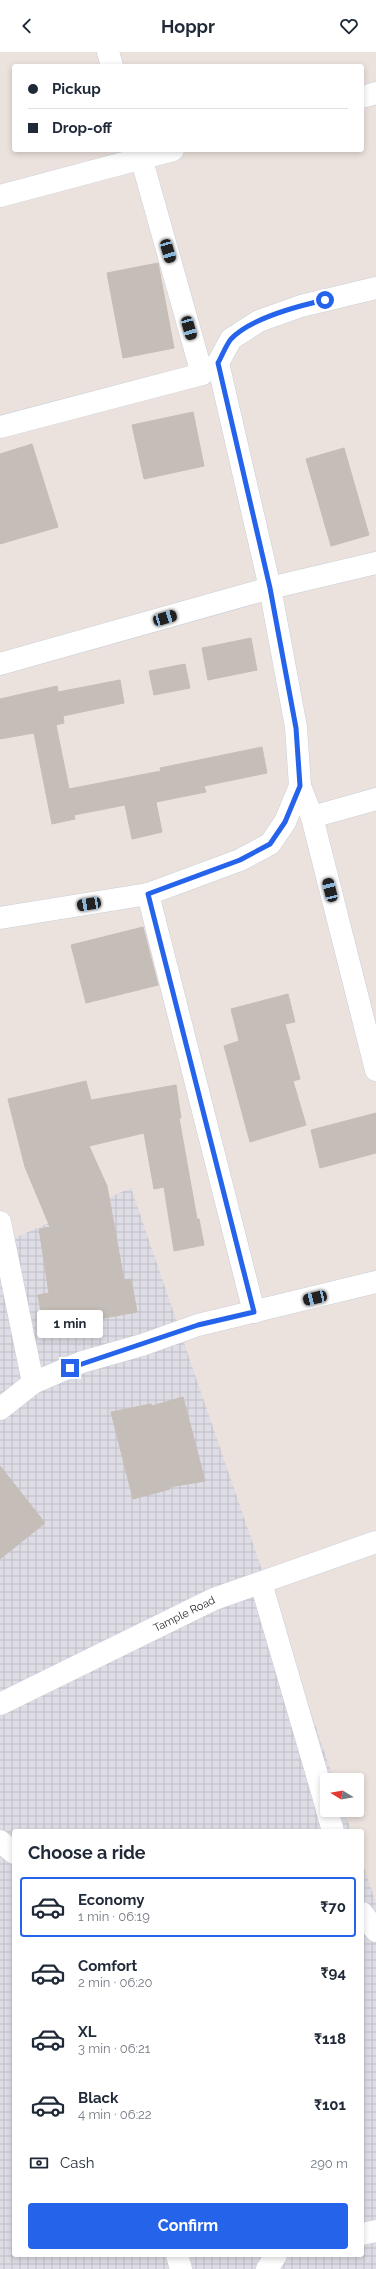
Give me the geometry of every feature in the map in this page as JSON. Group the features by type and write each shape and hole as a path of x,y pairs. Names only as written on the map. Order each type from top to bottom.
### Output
{"street":[{"path":"108,52 111,64"},
{"path":"364,96 376,93"},
{"path":"0,196 140,154 156,152"},
{"path":"140,154 210,369 270,588 296,728 300,786 312,817 376,1070"},
{"path":"0,427 210,369 231,339 259,321 301,306 376,288"},
{"path":"0,664 270,588 376,563"},
{"path":"0,918 148,894 240,860 270,844 285,822 300,786"},
{"path":"312,817 376,799"},
{"path":"148,894 254,1312"},
{"path":"0,1222 33,1383"},
{"path":"0,1409 33,1383 82,1362 142,1345 198,1325 376,1282"},
{"name":"Tample Road","path":"0,1704 214,1599 376,1542"},
{"path":"261,1583 320,1786"},
{"path":"329,1817 332,1829"},
{"path":"0,1841 12,1851"},
{"path":"364,1916 376,1931"},
{"path":"364,2234 376,2231"},
{"path":"178,2257 181,2269"},
{"path":"267,2269 275,2257"}],"shaded area":[{"path":"131,1188 332,1773 320,1773 320,1817 346,1817 350,1829 12,1829 12,2257 364,2257 364,1868 376,1903 376,2269 0,2269 0,1244"}],"building":[{"path":"158,263 174,348 123,358 107,273"},
{"path":"193,412 204,466 144,479 132,425"},
{"path":"32,444 58,527 0,544 0,454"},
{"path":"344,448 369,535 331,546 306,459"},
{"path":"251,638 257,670 208,680 202,648"},
{"path":"185,664 190,688 154,695 149,671"},
{"path":"120,680 124,703 63,716 64,723 56,725 69,789 161,771 160,768 262,747 267,773 204,786 206,792 156,802 162,832 132,839 125,805 74,815 75,819 52,824 34,733 0,739 0,699 57,686 58,692"},
{"path":"143,927 158,985 86,1003 71,945"},
{"path":"288,994 295,1022 285,1024 300,1079 293,1081 306,1125 250,1142 224,1046 239,1041 231,1009"},
{"path":"86,1081 91,1100 176,1085 181,1118 179,1118 197,1219 199,1219 204,1245 174,1251 164,1187 154,1189 144,1133 89,1146 107,1186 124,1280 131,1279 137,1312 44,1329 38,1295 49,1293 39,1229 50,1227 25,1167 8,1099"},
{"path":"376,1113 376,1153 320,1168 311,1130"},
{"path":"183,1397 205,1481 169,1487 170,1489 133,1499 111,1412 151,1404 152,1406"},
{"path":"0,1466 45,1523 0,1559"}],"route":[{"path":"70,1368 82,1362 142,1345 198,1325 254,1312 148,894 240,860 270,844 285,822 300,786 296,728 270,588 218,363 231,339 259,321 301,306 325,300"}]}
